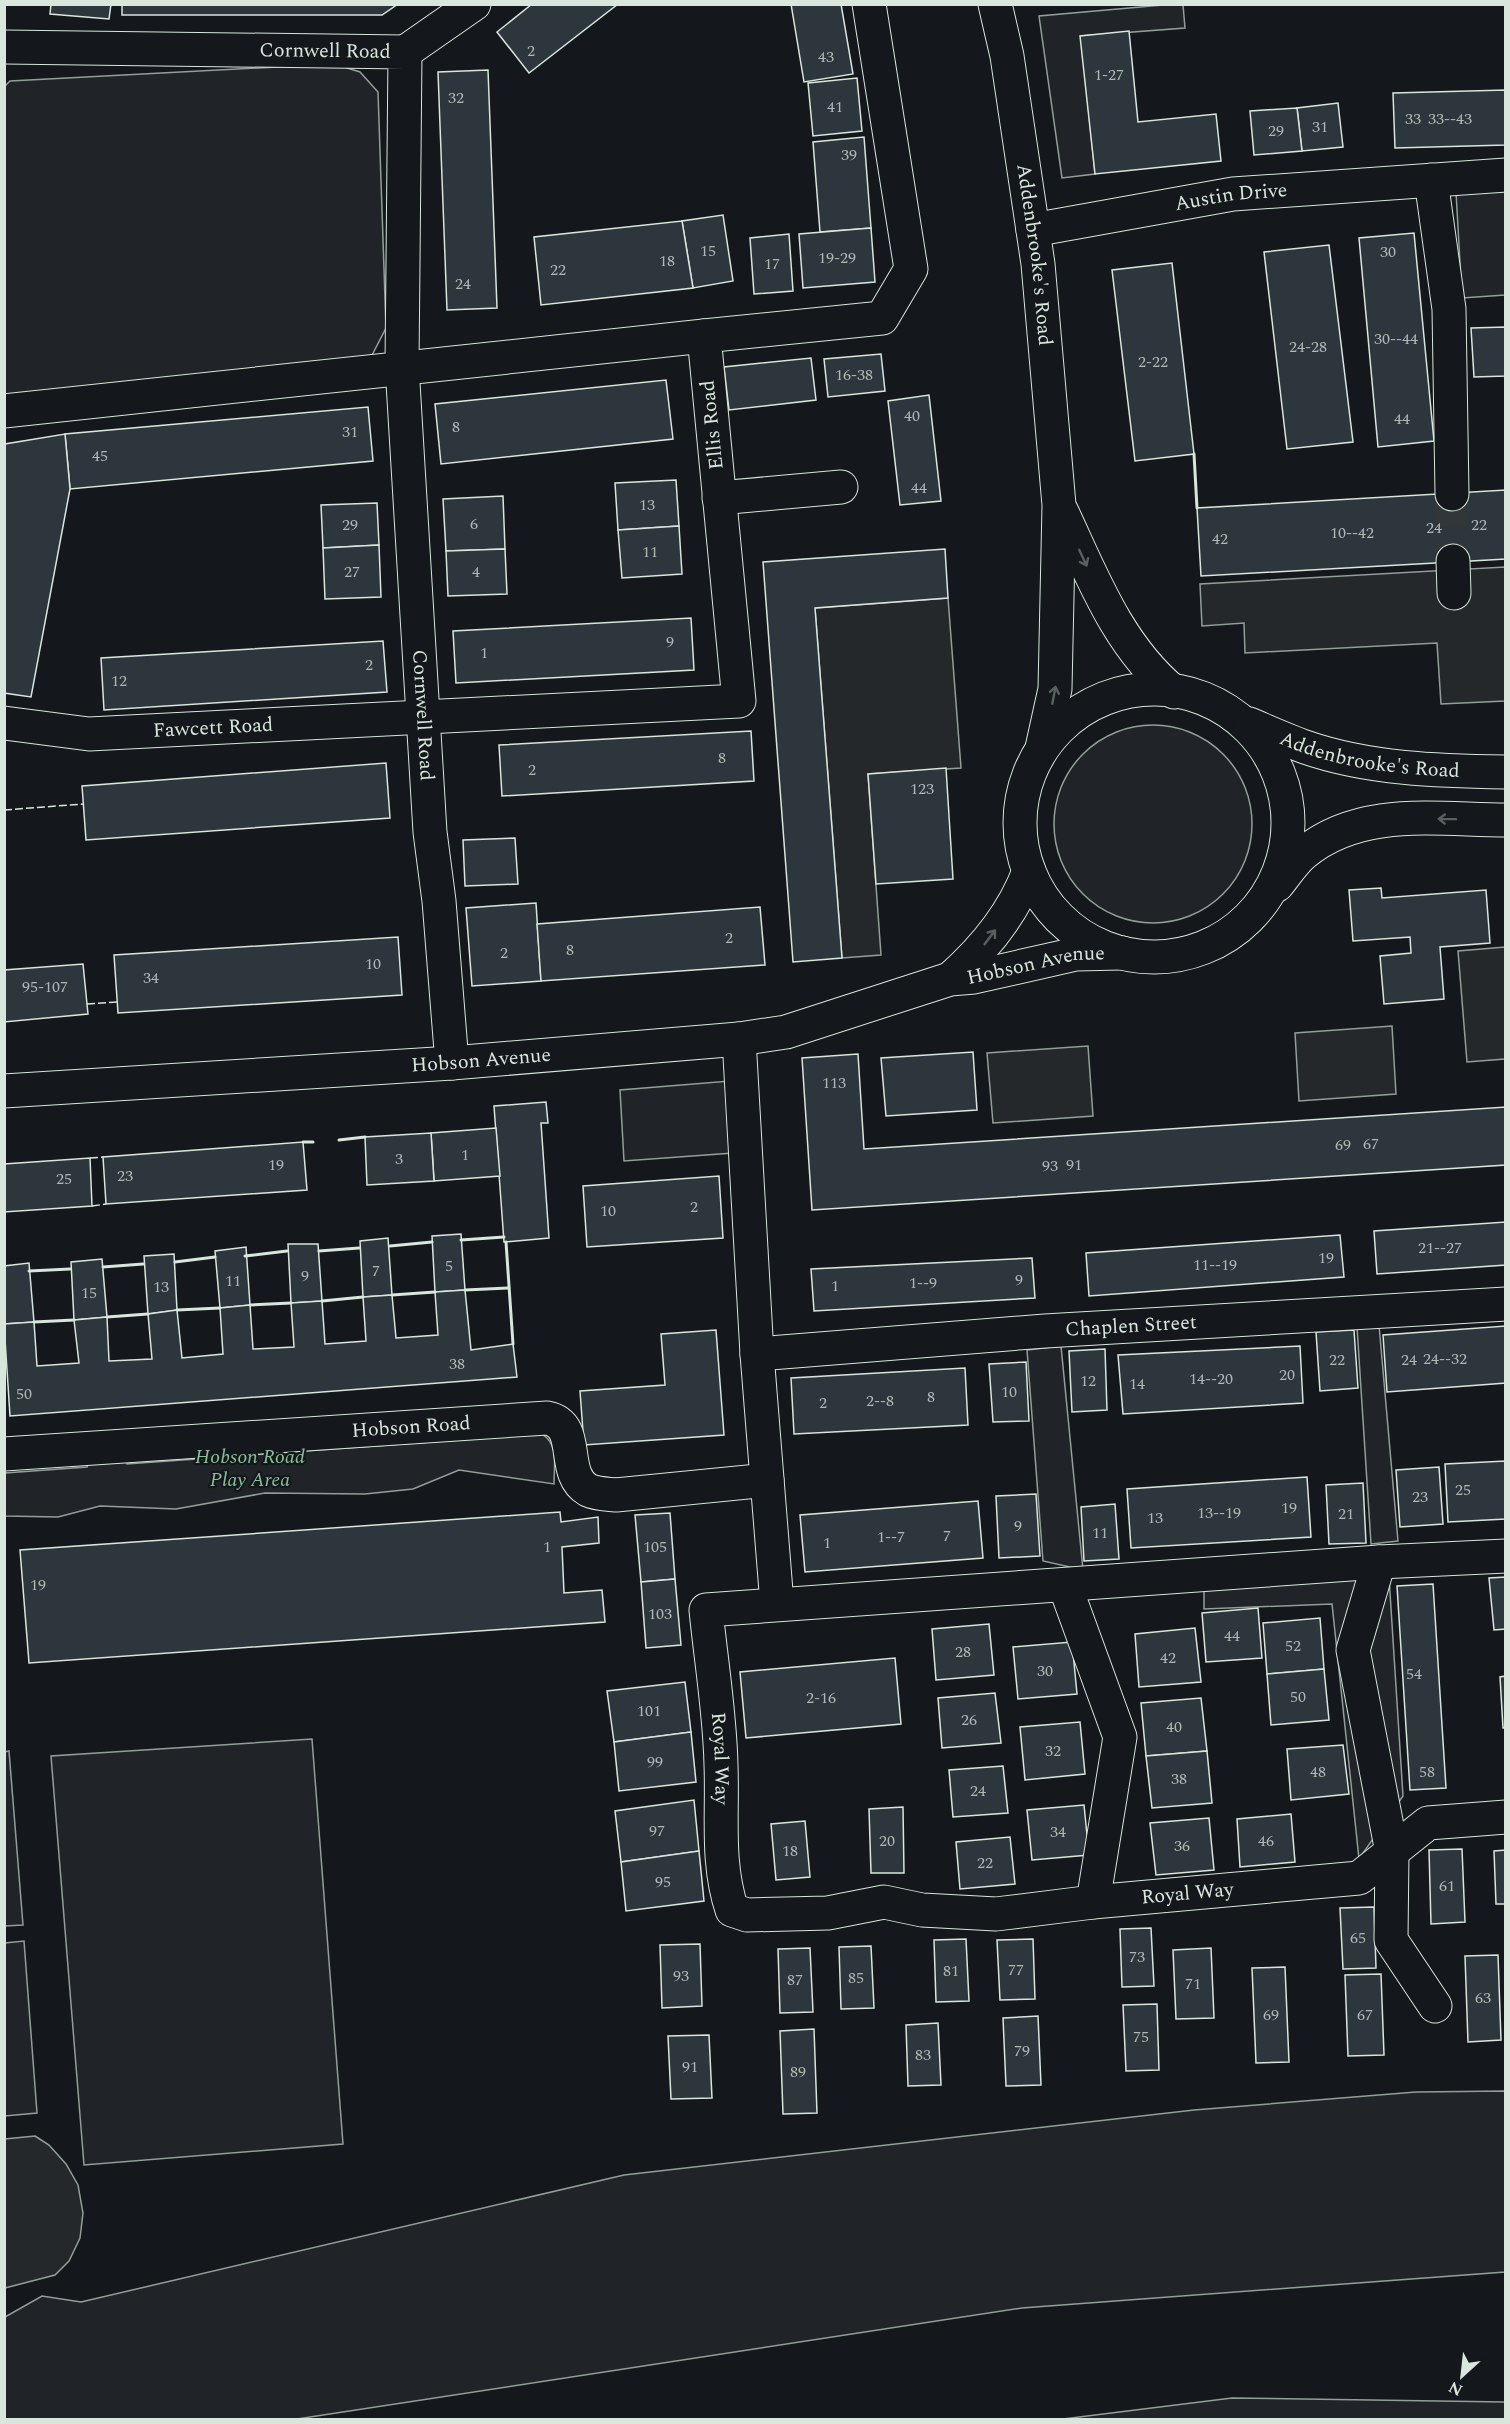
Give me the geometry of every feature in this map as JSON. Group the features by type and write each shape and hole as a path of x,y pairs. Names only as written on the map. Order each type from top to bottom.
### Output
{"street":[{"path":"405,52 474,4"},
{"path":"4,411 402,366 882,318 912,269 869,4"},
{"name":"Addenbrooke's Road","path":"995,4 1007,56 1033,230 1059,505 1055,689 1041,753"},
{"name":"Cornwell Road","path":"4,47 405,52 402,366 423,716 452,1063"},
{"name":"Austin Drive","path":"1033,230 1233,194 1506,175"},
{"path":"1431,180 1449,309 1452,494"},
{"name":"Ellis Road","path":"423,716 739,701 704,336"},
{"path":"719,498 841,487"},
{"name":"Addenbrooke's Road","path":"1059,505 1109,612 1151,673 1174,692"},
{"path":"1453,561 1454,593"},
{"path":"1262,902 1284,851 1290,806 1281,772 1265,743 1239,720 1206,702 1174,692 1139,685 1103,695 1072,716 1041,753 1022,804 1022,837 1029,871 1045,901 1065,921 1089,942 1122,953 1181,955 1206,948 1226,938 1262,902 1304,853 1360,824 1386,819 1506,820"},
{"name":"Fawcett Road","path":"4,723 89,734 423,716"},
{"name":"Addenbrooke's Road","path":"1239,720 1306,748 1371,763 1452,771 1506,772"},
{"name":"Hobson Avenue","path":"950,979 976,956 993,934 1016,902 1029,871"},
{"name":"Hobson Avenue","path":"4,1091 452,1063 739,1039 786,1032 950,979 974,977 1076,954 1122,953"},
{"path":"739,1039 758,1354 777,1604"},
{"name":"Chaplen Street","path":"758,1354 1046,1330 1506,1304"},
{"name":"Hobson Road","path":"4,1454 547,1418 556,1420 566,1430 573,1468 579,1482 589,1490 601,1494 616,1496 767,1480"},
{"name":"Royal Way","path":"1506,1556 1379,1562 706,1610 721,1765 719,1826 725,1890 732,1910 747,1915 828,1913 885,1902 922,1910 996,1914 1093,1902 1359,1878 1428,1823 1506,1817"},
{"path":"1379,1562 1353,1650 1392,1852 1390,1940 1435,2006"},
{"path":"1065,1586 1120,1737 1093,1902"}],"green space":[{"path":"1183,5 1185,28 1081,36 1095,174 1062,178 1039,16"},
{"path":"334,64 360,72 378,92 386,328 371,357 5,397 4,87 10,81"},
{"path":"1505,189 1505,295 1462,298 1456,192"},
{"path":"1143,725 1163,725 1200,736 1230,761 1245,786 1251,805 1251,843 1241,871 1216,901 1200,912 1182,919 1163,923 1143,923 1106,912 1076,887 1065,871 1058,853 1054,834 1054,814 1065,777 1090,747 1106,736 1124,729"},
{"path":"730,1081 733,1153 624,1161 620,1090"},
{"path":"1379,1325 1398,1541 1371,1544 1357,1327"},
{"path":"1061,1346 1083,1570 1043,1561 1027,1350"},
{"name":"Hobson Road Play Area","path":"542,1434 553,1449 554,1484 459,1470 413,1489 365,1494 265,1493 176,1509 100,1506 58,1517 5,1516 5,1473 87,1467 93,1452 125,1450 127,1464"},
{"path":"1389,1577 1403,1796 1359,1859 1332,1604 1204,1609 1204,1590"},
{"path":"312,1739 343,2144 84,2165 51,1756"},
{"path":"9,1751 23,1925 5,1926 4,1752"},
{"path":"24,1941 37,2113 5,2116 5,1943"},
{"path":"1505,2091 1505,2272 1022,2308 297,2419 5,2419 5,2317 42,2296 81,2302 624,2175 1194,2110 1416,2092"},
{"path":"1232,2398 1505,2402 1505,2419 1063,2419"}],"shaded area":[{"path":"1505,567 1505,701 1441,704 1437,643 1245,653 1244,623 1202,626 1200,584"},
{"path":"948,598 961,768 868,774 881,955 842,958 815,608"},
{"path":"1505,947 1505,1059 1467,1062 1458,951"},
{"path":"1392,1026 1396,1094 1299,1101 1295,1033"},
{"path":"1088,1046 1093,1116 993,1123 987,1053"},
{"path":"35,2136 49,2145 66,2164 78,2185 83,2213 80,2238 69,2261 55,2275 5,2288 5,2139"}],"building":[{"path":"51,4 111,4 109,19 50,14"},
{"path":"122,4 398,4 382,15 122,15"},
{"path":"532,4 618,4 529,73 497,32"},
{"path":"791,4 841,4 853,74 804,82"},
{"path":"1129,31 1138,122 1216,114 1221,161 1095,174 1080,36"},
{"path":"488,70 497,308 447,310 438,72"},
{"path":"857,78 862,131 813,136 808,83"},
{"path":"1506,90 1506,145 1395,148 1393,93"},
{"path":"1338,103 1343,147 1302,151 1297,108"},
{"path":"1297,108 1302,151 1254,155 1250,111"},
{"path":"864,137 871,228 820,232 813,142"},
{"path":"723,215 733,281 693,288 682,221"},
{"path":"682,221 693,288 541,305 534,237"},
{"path":"871,228 875,282 803,288 799,234"},
{"path":"1414,233 1434,441 1378,447 1359,238"},
{"path":"789,234 793,291 754,294 750,238"},
{"path":"1329,245 1353,442 1287,449 1264,252"},
{"path":"1172,263 1194,454 1135,461 1112,270"},
{"path":"1506,327 1506,376 1474,377 1471,328"},
{"path":"881,354 885,391 828,397 824,359"},
{"path":"811,358 816,400 729,410 724,367"},
{"path":"666,380 673,439 441,464 435,404"},
{"path":"929,395 941,501 900,505 888,401"},
{"path":"368,407 373,461 70,489 65,434"},
{"path":"65,434 70,489 31,697 4,693 5,444"},
{"path":"676,480 679,526 618,530 615,483"},
{"path":"1506,490 1506,559 1201,576 1197,508"},
{"path":"503,496 505,549 446,551 443,499"},
{"path":"377,503 379,545 323,548 321,505"},
{"path":"679,526 682,574 622,578 618,530"},
{"path":"379,545 381,597 325,599 323,548"},
{"path":"505,549 507,594 448,596 446,551"},
{"path":"945,549 948,598 815,608 842,958 793,962 763,562"},
{"path":"691,618 694,670 456,683 453,631"},
{"path":"383,641 387,692 104,710 101,658"},
{"path":"751,731 754,781 502,796 499,745"},
{"path":"386,763 390,818 86,840 82,786"},
{"path":"946,768 953,879 876,884 868,774"},
{"path":"515,838 518,884 465,886 463,840"},
{"path":"1381,888 1382,898 1486,890 1490,943 1440,947 1444,999 1384,1004 1380,956 1411,953 1410,937 1353,941 1349,890"},
{"path":"536,903 541,981 472,986 466,908"},
{"path":"760,907 765,965 541,981 537,924"},
{"path":"398,937 402,995 118,1013 114,955"},
{"path":"83,964 88,1014 4,1022 4,970"},
{"path":"973,1052 977,1110 886,1116 881,1058"},
{"path":"858,1054 864,1149 1506,1107 1506,1165 812,1210 802,1058"},
{"path":"546,1102 548,1123 541,1123 549,1238 504,1242 494,1106"},
{"path":"496,1128 500,1176 434,1181 431,1133"},
{"path":"431,1133 434,1181 367,1185 365,1137"},
{"path":"303,1142 307,1190 106,1204 103,1157"},
{"path":"90,1158 92,1206 4,1212 4,1164"},
{"path":"719,1176 723,1238 587,1247 583,1186"},
{"path":"1506,1222 1506,1265 1377,1274 1374,1231"},
{"path":"461,1234 465,1290 435,1292 432,1236"},
{"path":"1340,1235 1344,1277 1089,1296 1086,1253"},
{"path":"388,1238 392,1295 363,1297 360,1241"},
{"path":"288,1244 318,1244 322,1301 291,1303"},
{"path":"246,1247 250,1305 220,1308 215,1251"},
{"path":"174,1254 177,1310 148,1314 144,1256"},
{"path":"1032,1258 1035,1298 814,1311 811,1269"},
{"path":"102,1259 107,1317 74,1320 71,1262"},
{"path":"29,1263 34,1322 4,1324 4,1266"},
{"path":"465,1290 471,1350 513,1344 517,1377 10,1416 4,1324 34,1322 37,1366 79,1363 74,1320 107,1317 109,1361 152,1359 148,1314 177,1310 182,1358 223,1354 220,1308 250,1305 253,1349 294,1347 291,1303 322,1301 325,1344 366,1341 363,1297 392,1295 396,1338 438,1335 435,1292"},
{"path":"1506,1326 1506,1383 1387,1392 1383,1335"},
{"path":"716,1330 724,1435 584,1445 580,1391 665,1385 661,1334"},
{"path":"1354,1330 1358,1388 1320,1391 1316,1332"},
{"path":"1300,1346 1303,1403 1123,1414 1118,1355"},
{"path":"1105,1349 1107,1410 1072,1412 1069,1351"},
{"path":"1026,1362 1029,1421 993,1422 989,1364"},
{"path":"965,1368 968,1425 794,1434 791,1378"},
{"path":"1506,1461 1506,1519 1448,1522 1445,1464"},
{"path":"1439,1467 1443,1524 1400,1527 1396,1470"},
{"path":"1307,1477 1311,1537 1131,1548 1127,1489"},
{"path":"1363,1483 1366,1543 1329,1544 1326,1485"},
{"path":"1036,1494 1040,1556 999,1558 996,1496"},
{"path":"978,1501 983,1558 805,1572 800,1515"},
{"path":"1115,1504 1119,1559 1084,1561 1081,1507"},
{"path":"560,1512 561,1522 598,1517 599,1543 562,1547 564,1593 602,1590 605,1622 29,1663 20,1550"},
{"path":"670,1513 675,1579 641,1582 635,1515"},
{"path":"1506,1577 1506,1629 1494,1630 1489,1578"},
{"path":"675,1579 681,1645 646,1648 641,1582"},
{"path":"1433,1584 1446,1788 1410,1790 1397,1586"},
{"path":"1258,1608 1262,1658 1206,1662 1202,1613"},
{"path":"1320,1618 1324,1669 1267,1674 1263,1623"},
{"path":"989,1624 994,1675 936,1680 932,1629"},
{"path":"1195,1628 1201,1682 1139,1687 1135,1634"},
{"path":"1072,1642 1077,1694 1018,1699 1013,1647"},
{"path":"895,1658 901,1724 746,1738 740,1672"},
{"path":"1324,1669 1329,1720 1271,1725 1267,1674"},
{"path":"1506,1676 1506,1728 1503,1728 1500,1677"},
{"path":"685,1682 691,1732 614,1742 607,1691"},
{"path":"995,1693 1001,1743 942,1748 938,1698"},
{"path":"1201,1698 1207,1751 1146,1756 1141,1703"},
{"path":"1080,1722 1085,1774 1025,1780 1020,1727"},
{"path":"691,1732 696,1782 619,1791 614,1742"},
{"path":"1343,1745 1349,1794 1291,1800 1287,1749"},
{"path":"1207,1751 1212,1803 1152,1808 1146,1756"},
{"path":"1003,1766 1008,1813 953,1817 949,1770"},
{"path":"694,1800 699,1851 621,1862 615,1811"},
{"path":"1084,1805 1089,1855 1032,1860 1027,1810"},
{"path":"903,1807 904,1873 871,1873 869,1809"},
{"path":"1291,1814 1295,1862 1240,1867 1237,1819"},
{"path":"1209,1818 1214,1870 1156,1875 1150,1823"},
{"path":"805,1821 810,1877 776,1880 771,1824"},
{"path":"1010,1837 1015,1884 960,1889 956,1842"},
{"path":"1462,1849 1465,1922 1431,1924 1429,1850"},
{"path":"1506,1850 1506,1904 1496,1904 1494,1851"},
{"path":"699,1851 704,1901 626,1911 621,1862"},
{"path":"1374,1907 1376,1968 1343,1969 1340,1908"},
{"path":"1151,1928 1154,1986 1122,1987 1120,1929"},
{"path":"966,1939 969,2001 936,2002 934,1940"},
{"path":"1033,1939 1035,1999 1000,2000 997,1940"},
{"path":"700,1944 702,2006 662,2008 660,1945"},
{"path":"871,1946 874,2008 841,2009 839,1947"},
{"path":"810,1948 813,2012 780,2013 778,1949"},
{"path":"1211,1948 1214,2018 1176,2019 1173,1950"},
{"path":"1498,1955 1501,2040 1468,2042 1465,1956"},
{"path":"1285,1967 1289,2062 1256,2063 1252,1968"},
{"path":"1381,1974 1384,2055 1348,2056 1345,1975"},
{"path":"1157,2004 1159,2070 1126,2071 1123,2005"},
{"path":"1038,2016 1041,2085 1006,2086 1003,2018"},
{"path":"938,2023 941,2085 908,2086 906,2025"},
{"path":"814,2029 817,2113 783,2114 780,2031"},
{"path":"709,2035 712,2098 671,2099 668,2036"}],"tunnel":[{"path":"1452,494 1453,561"}],"fence":[{"path":"4,810 83,804"},
{"path":"87,1004 118,1002"},
{"path":"90,1158 103,1157"},
{"path":"92,1206 106,1204"}],"wall":[{"path":"1194,454 1197,508"},
{"path":"339,1140 365,1137"},
{"path":"303,1142 313,1142"},
{"path":"461,1240 504,1237"},
{"path":"390,1246 432,1242"},
{"path":"506,1242 513,1344"},
{"path":"319,1251 359,1248"},
{"path":"245,1256 287,1251"},
{"path":"175,1262 215,1257"},
{"path":"103,1267 143,1264"},
{"path":"29,1271 70,1269"},
{"path":"465,1290 508,1288"},
{"path":"392,1295 435,1292"},
{"path":"322,1301 363,1297"},
{"path":"250,1305 291,1303"},
{"path":"177,1310 220,1308"},
{"path":"107,1317 148,1314"},
{"path":"34,1322 74,1320"}]}
